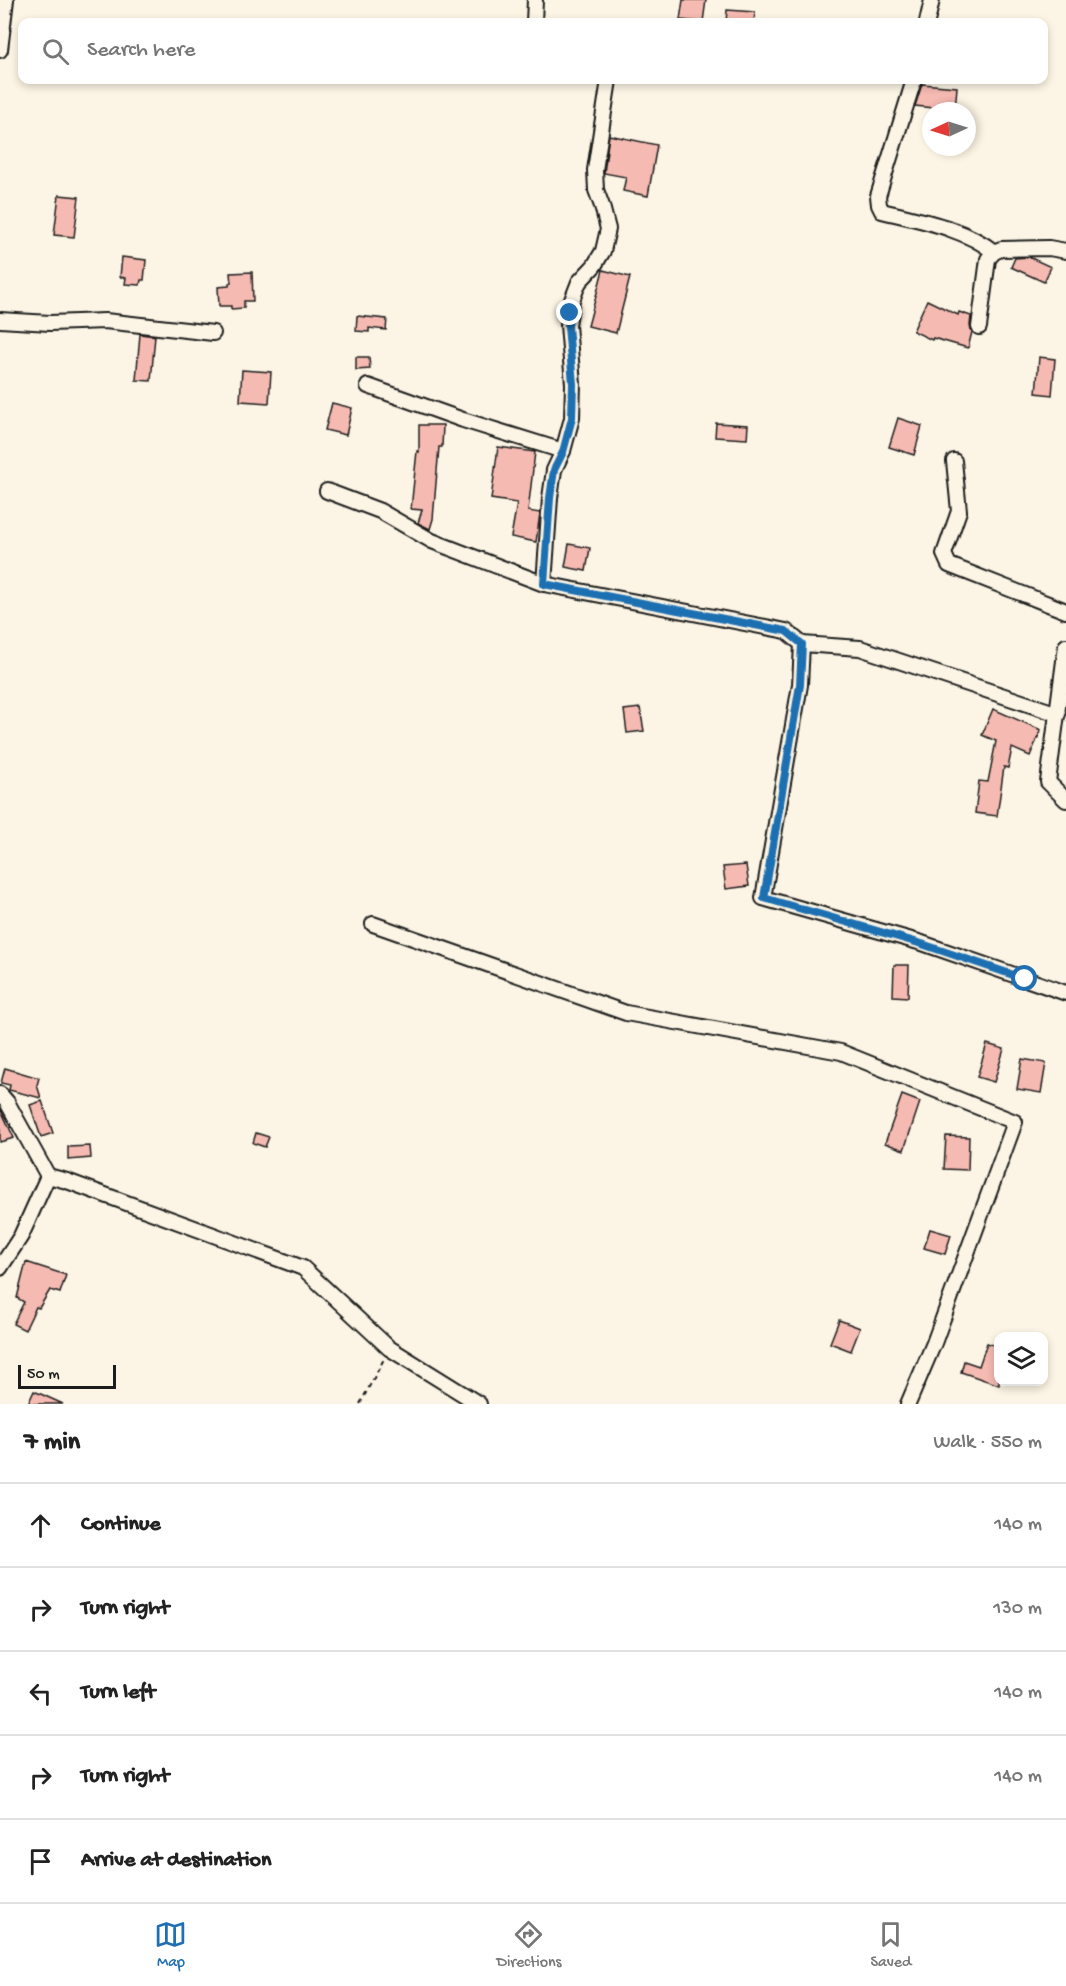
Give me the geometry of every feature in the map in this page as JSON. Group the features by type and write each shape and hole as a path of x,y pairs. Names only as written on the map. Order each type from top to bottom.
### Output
{"street":[{"path":"0,50 6,0"},
{"path":"534,18 535,0"},
{"path":"928,18 932,0"},
{"path":"544,584 554,470 563,452 572,418 573,384 568,326 572,300 579,282 594,266 603,250 608,229 603,206 596,190 595,170 608,84"},
{"path":"913,84 878,196 879,205 882,211 937,225 982,243 994,252"},
{"path":"980,327 988,259 994,252 1001,249 1049,248 1066,251"},
{"path":"0,320 50,323 105,321 213,333"},
{"path":"368,386 563,452"},
{"path":"954,461 959,511 944,554 949,565 1066,611"},
{"path":"327,491 380,510 432,542 544,584 786,631 802,644 860,648 1058,714"},
{"path":"802,644 800,685 764,898 922,944 1066,993"},
{"path":"1066,646 1048,782 1066,800"},
{"path":"373,924 626,1013 841,1052 1015,1122 1008,1147 934,1343 908,1404"},
{"path":"0,1094 7,1102 48,1176 139,1206 303,1268 389,1348 479,1404"},
{"path":"0,1268 21,1236 48,1176"}],"path":[{"path":"360,1404 389,1348"}],"building":[{"path":"683,0 706,0 704,18 680,18"},
{"path":"727,10 755,12 754,18 726,18"},
{"path":"922,84 957,87 956,102 922,102 922,107 915,106"},
{"path":"609,135 657,145 648,196 623,191 626,177 604,173"},
{"path":"59,195 79,197 74,237 54,235"},
{"path":"122,257 146,260 144,280 141,280 140,285 125,284 126,278 120,277"},
{"path":"1029,257 1051,267 1044,282 1011,267 1015,258"},
{"path":"603,270 630,277 616,333 588,326"},
{"path":"252,272 253,301 244,301 244,308 231,309 231,306 219,306 218,287 229,286 230,273"},
{"path":"927,300 958,315 959,312 971,316 972,332 968,348 933,338 932,340 913,331"},
{"path":"357,316 387,319 386,330 369,328 369,332 356,331"},
{"path":"140,334 155,336 151,381 136,380"},
{"path":"356,357 369,357 370,369 356,370"},
{"path":"1039,357 1055,359 1052,395 1036,393"},
{"path":"242,370 271,372 269,403 240,401"},
{"path":"332,403 352,408 346,435 325,430"},
{"path":"898,418 922,426 914,455 889,447"},
{"path":"716,423 748,425 747,439 715,437"},
{"path":"419,425 443,425 430,529 418,523 422,510 411,509 417,451 419,452"},
{"path":"498,447 535,452 528,511 540,513 536,542 511,537 517,503 491,499"},
{"path":"569,544 590,548 586,571 565,567"},
{"path":"640,708 644,731 627,733 624,710"},
{"path":"993,709 1041,730 1030,756 1012,748 1008,768 1004,767 997,816 975,813 979,781 988,782 996,741 982,735"},
{"path":"746,865 749,886 726,889 723,867"},
{"path":"894,965 909,965 908,997 893,996"},
{"path":"987,1044 1004,1049 994,1082 977,1077"},
{"path":"1022,1059 1046,1063 1041,1093 1017,1089"},
{"path":"5,1068 39,1078 37,1085 41,1098 9,1090 10,1085 1,1083"},
{"path":"902,1095 920,1102 904,1150 885,1143"},
{"path":"42,1101 53,1133 41,1137 30,1105"},
{"path":"0,1108 14,1138 0,1142"},
{"path":"256,1133 269,1137 265,1147 253,1143"},
{"path":"946,1136 969,1137 968,1170 944,1169"},
{"path":"90,1146 91,1158 68,1160 68,1147"},
{"path":"930,1229 951,1235 945,1254 924,1248"},
{"path":"26,1262 66,1275 60,1293 50,1290 39,1308 36,1307 25,1330 13,1324 24,1302 17,1298"},
{"path":"839,1320 860,1328 851,1351 830,1343"},
{"path":"987,1343 994,1345 994,1383 961,1372 964,1361 979,1366"},
{"path":"34,1391 63,1404 28,1404"}],"route":[{"path":"570,313 568,326 573,384 572,418 563,452 554,470 544,584 786,631 802,644 800,685 764,898 922,944 1025,979"}]}
